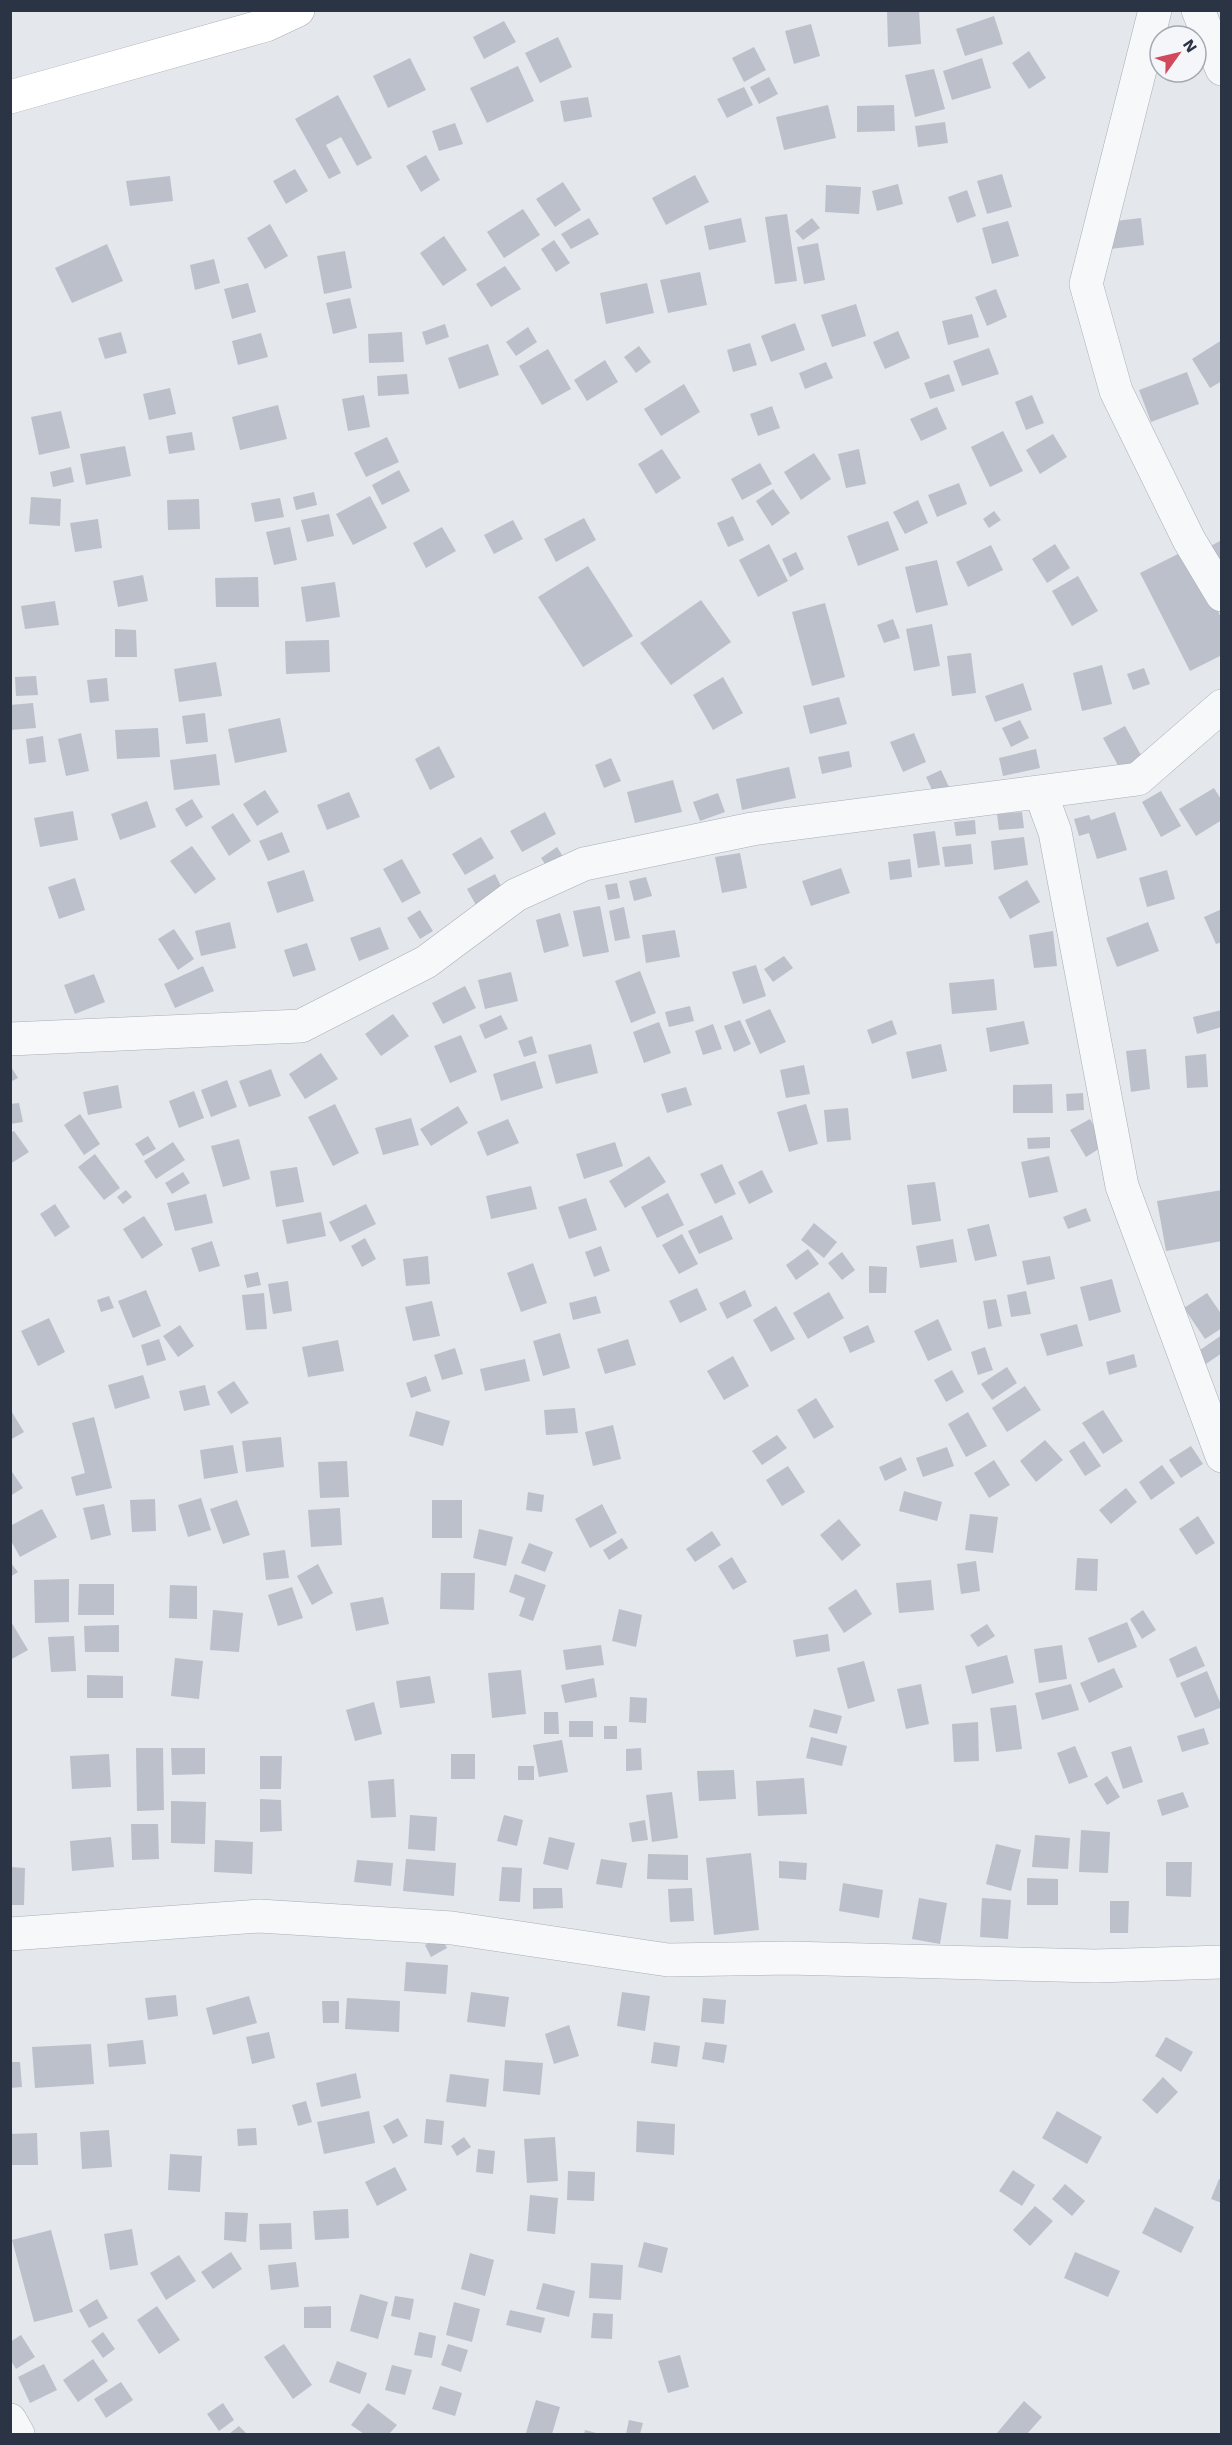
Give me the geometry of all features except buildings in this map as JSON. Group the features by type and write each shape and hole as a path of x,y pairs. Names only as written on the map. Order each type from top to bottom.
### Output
{"main road":[{"path":"10,97 266,25 298,10"}],"street":[{"path":"1155,10 1086,284 1116,391 1189,540 1221,595"},
{"path":"1198,10 1221,69"},
{"path":"10,1039 301,1026 426,962 516,895 584,864 752,829 1041,794 1138,779 1221,706"},
{"path":"1041,794 1055,832 1122,1186 1221,1456"},
{"path":"10,1935 259,1916 452,1928 668,1960 789,1958 1095,1966 1221,1962"},
{"path":"10,2420 18,2434"}]}
